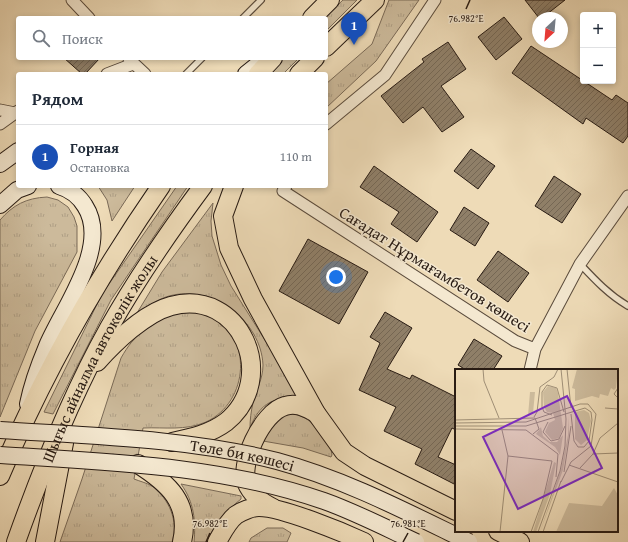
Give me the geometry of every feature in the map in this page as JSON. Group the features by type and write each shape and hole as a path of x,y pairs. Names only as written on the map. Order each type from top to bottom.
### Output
{"main road":[{"path":"314,16 330,0"},
{"path":"328,45 375,0"},
{"path":"248,72 264,60"},
{"path":"260,72 271,60"},
{"path":"301,72 313,60"},
{"path":"311,72 319,60"},
{"path":"0,164 16,153"},
{"path":"0,205 17,190 22,188"},
{"path":"24,419 31,389 47,346 86,264 91,247 93,229 89,213 80,199 66,188"},
{"path":"0,476 24,419 75,322 132,228 160,188"},
{"name":"Шығыс айналма автокөлік жолы","path":"16,542 34,491 71,402 109,327 159,246 202,188"},
{"path":"233,188 223,216 229,248 253,299 316,413 344,452 365,466 455,511"},
{"path":"82,379 104,354 136,325 171,306 192,303 212,308 228,318 242,334 250,353 251,373 248,390 240,408 225,422 204,435 172,442"},
{"path":"45,542 71,402"},
{"path":"274,509 257,499 247,485 245,473 253,443 262,423 271,413 284,406 299,404 316,413"},
{"name":"Төле би көшесі","path":"0,430 172,442 277,461 331,478 395,506 469,542"},
{"name":"Төле би көшесі","path":"0,454 138,464 221,475 271,486 325,501 416,542"},
{"path":"138,464 156,475 174,494 183,512 185,530 182,542"},
{"path":"216,542 236,515 246,510 259,507 274,509 303,518 364,542"},
{"path":"500,532 520,542"}],"street":[{"path":"72,0 88,16"},
{"path":"328,122 385,75 435,0"},
{"path":"111,72 131,61 143,72"},
{"path":"0,110 16,112"},
{"path":"0,124 16,113"},
{"name":"Сағадат Нұрмағамбетов көшесі","path":"285,188 283,191 515,341 535,349"},
{"name":"Сағадат Нұрмағамбетов көшесі","path":"530,369 535,349 580,264 628,196"}],"lane":[{"path":"245,16 261,0"},
{"path":"188,72 200,60"},
{"path":"580,264 614,298 628,306"}],"green space":[{"path":"343,0 357,0 328,29 328,16 326,16"},
{"path":"389,0 419,0 376,61 328,106 328,82 372,44"},
{"path":"281,60 297,60 285,72 269,72"},
{"path":"99,188 134,188 112,221 107,200"},
{"path":"176,188 187,188 111,300 53,414 44,412 102,294"},
{"path":"47,197 58,200 68,207 74,217 77,226 77,252 35,331 0,417 0,220 20,203"},
{"path":"213,203 211,221 212,236 221,265 231,286 302,399 292,398 276,400 270,403 259,412 250,428 252,406 261,380 263,365 260,349 254,334 244,321 232,310 218,301 202,296 186,294 165,297 137,313 162,272"},
{"path":"173,311 209,314 224,324 234,337 239,353 240,369 238,385 231,400 220,413 206,422 183,428 143,428 134,479 152,486 168,504 174,526 172,542 60,542 121,358 126,349 143,330"},
{"path":"286,414 301,416 313,424 331,449 331,457 303,448 263,441 269,425"},
{"path":"181,484 241,496 241,499 230,508 217,524 206,542 194,542 195,527 193,512 189,498"},
{"path":"267,528 283,528 291,533 287,542 249,542 251,538"}],"building":[{"path":"525,0 565,0 550,12 534,12"},
{"path":"504,17 522,39 496,60 478,37"},
{"path":"448,42 466,69 441,86 464,117 442,132 423,107 403,123 381,96 424,62 422,59"},
{"path":"531,46 580,79 580,84 588,84 612,100 616,95 628,103 628,136 623,143 586,118 583,124 512,73"},
{"path":"66,60 98,60 87,72 80,72"},
{"path":"471,149 495,166 478,189 454,171"},
{"path":"374,166 438,212 417,242 391,224 399,212 360,187"},
{"path":"554,176 581,194 562,223 535,206"},
{"path":"464,207 489,223 475,246 450,230"},
{"path":"308,239 368,272 339,324 279,291"},
{"path":"498,251 529,273 508,302 477,280"},
{"path":"385,312 412,328 387,369 410,379 412,375 455,396 455,430 452,428 438,457 455,465 455,484 415,464 422,449 384,431 396,407 359,390 380,343 370,337"},
{"path":"474,339 502,356 494,369 464,369 458,365"}],"place":[{"name":"Горная","path":"354,45"}]}
